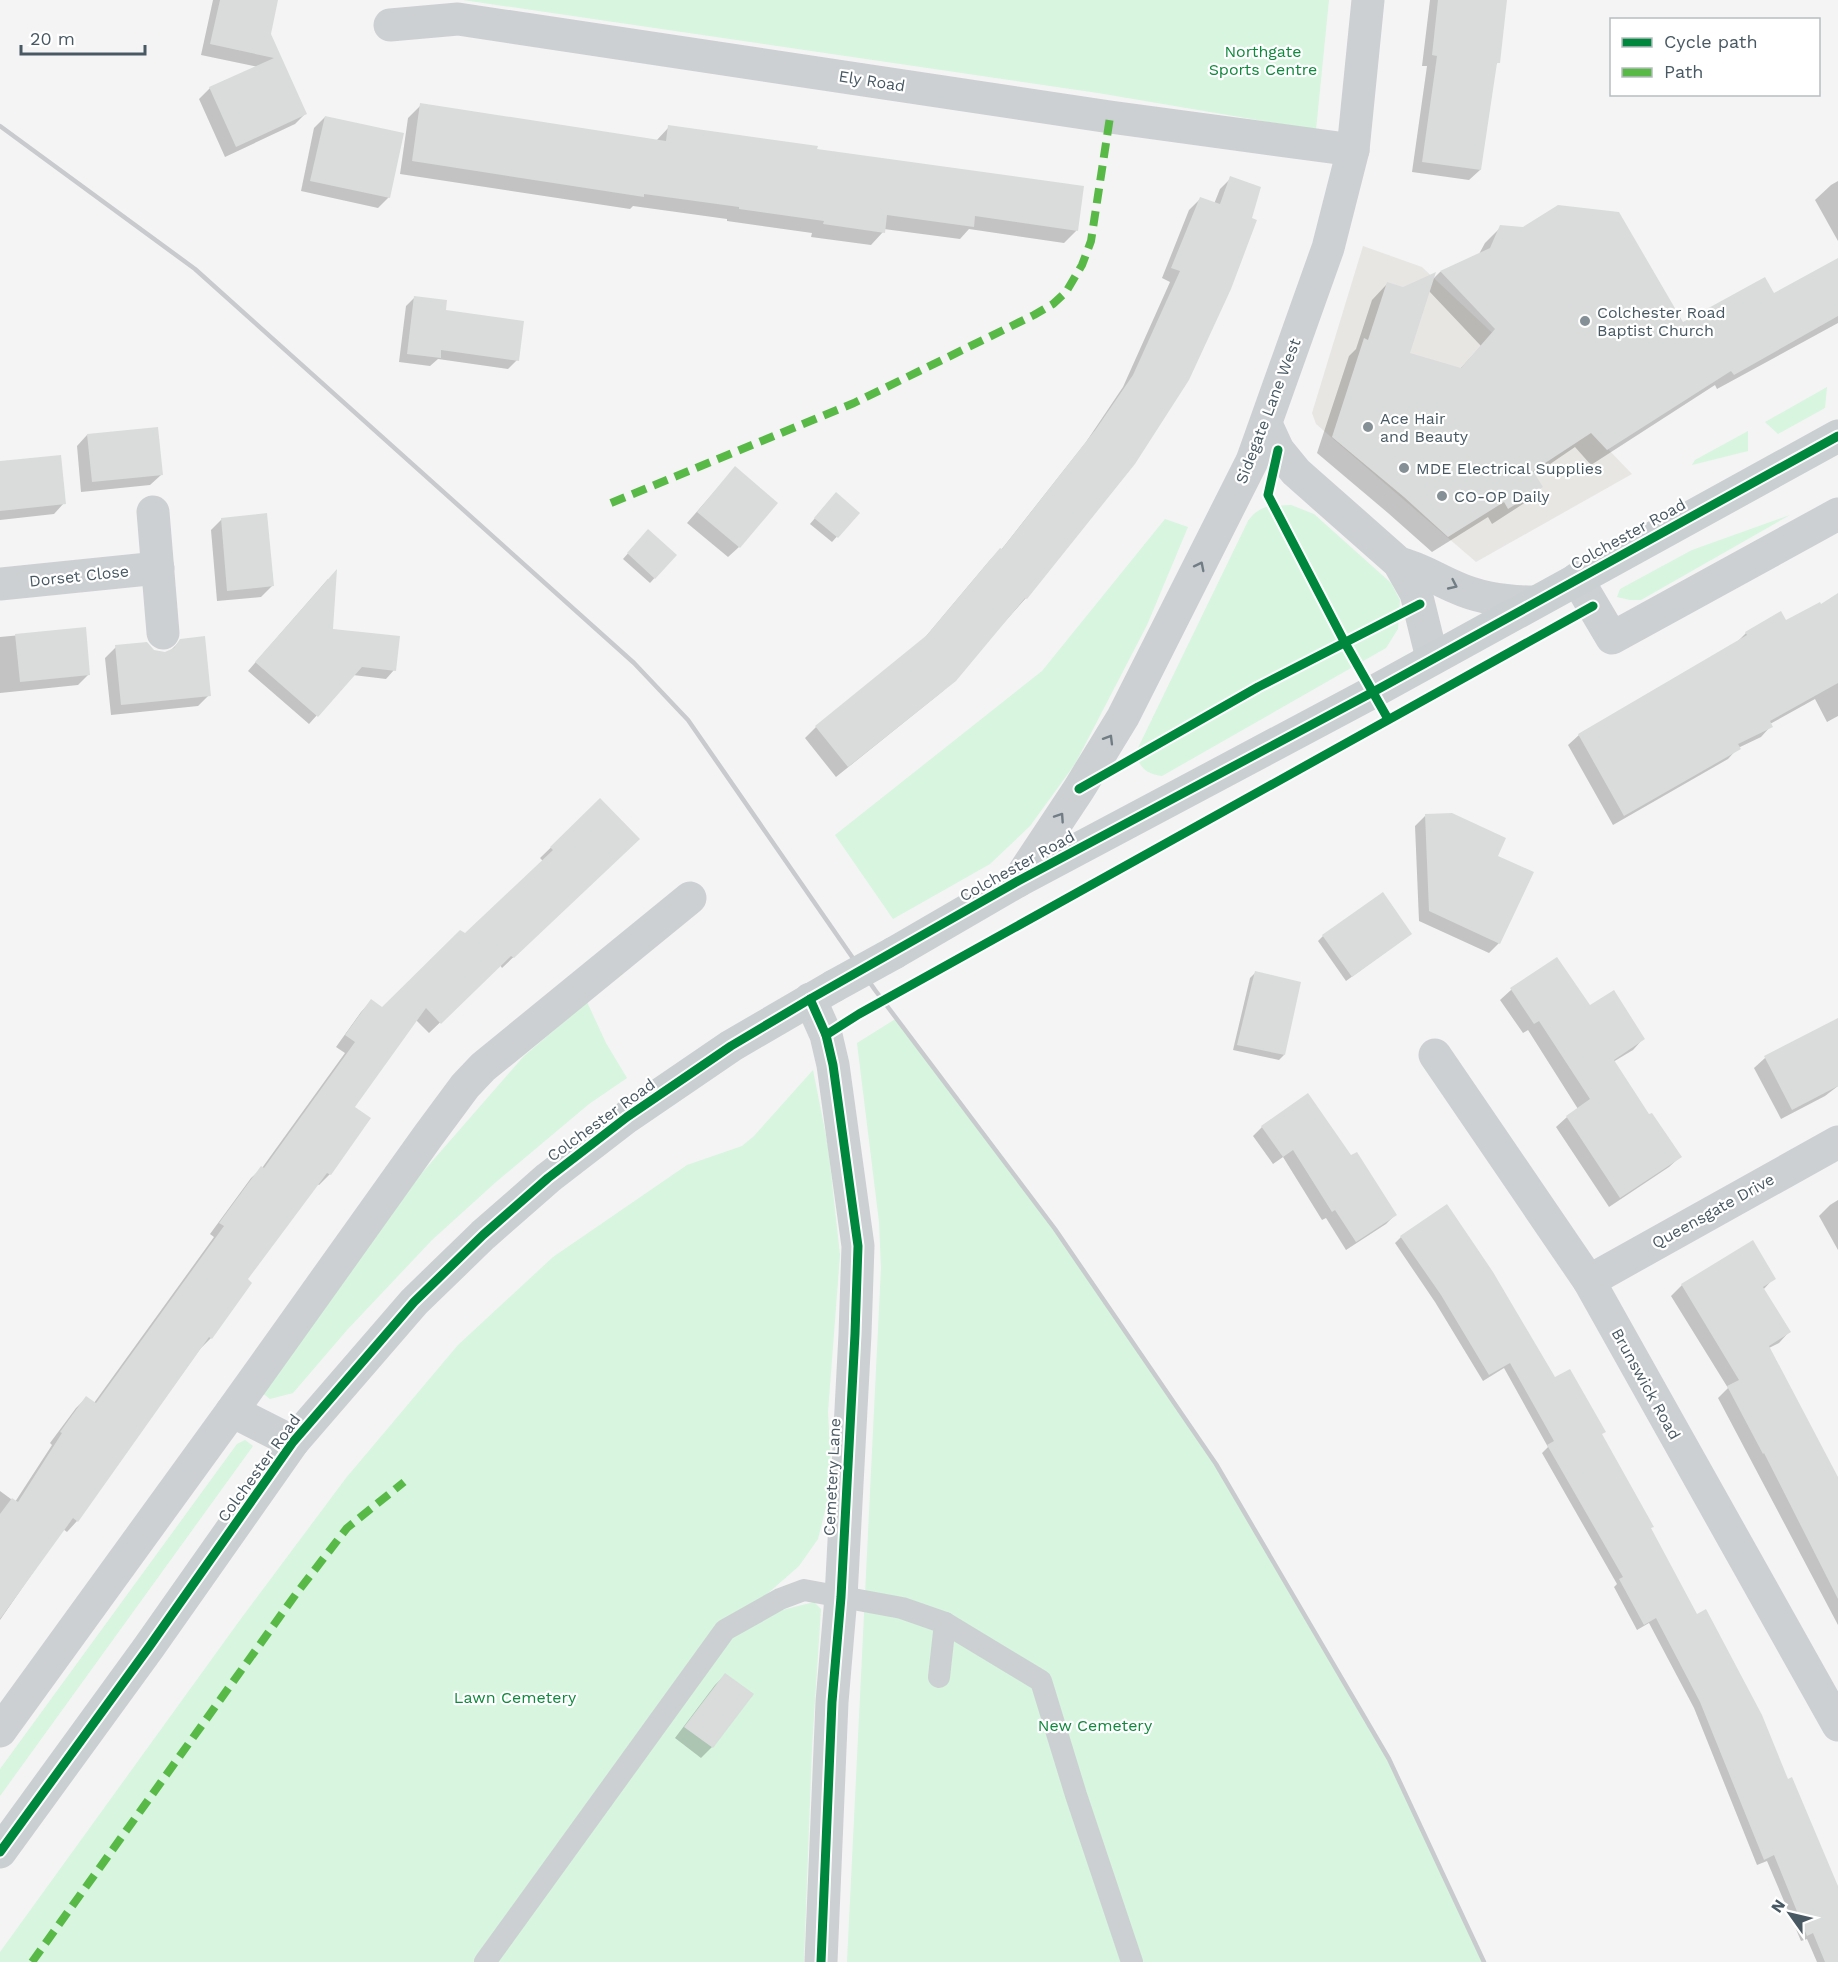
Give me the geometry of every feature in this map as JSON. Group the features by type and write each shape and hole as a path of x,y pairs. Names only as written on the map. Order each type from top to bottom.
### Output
{"main road":[{"name":"Colchester Road","path":"0,1852 149,1647 293,1442 414,1302 483,1234 549,1178 627,1117 730,1046 1018,881 1838,436"}],"street":[{"name":"Sidegate Lane West","path":"1018,881 1079,789 1122,717 1247,471 1266,424 1323,266 1353,150 1368,0"},
{"name":"Ely Road","path":"390,25 458,19 1086,114 1353,150"},
{"path":"1266,424 1278,450 1296,472 1399,562 1416,593 1432,658"},
{"path":"153,512 164,633"},
{"name":"Colchester Road","path":"1577,579 1612,638 1838,514"},
{"path":"1399,562 1415,567 1456,588 1480,596 1509,602 1534,602"},
{"name":"Dorset Close","path":"0,584 158,568"},
{"path":"0,1731 465,1086 483,1067 690,898"},
{"name":"Cemetery Lane","path":"821,1962 832,1702 841,1597 858,1246 833,1065 826,1035 822,993"},
{"name":"Brunswick Road","path":"1435,1055 1588,1281 1838,1725"},
{"name":"Queensgate Drive","path":"1588,1281 1838,1142"},
{"name":"Colchester Road","path":"232,1411 293,1442"}],"lane":[{"path":"485,1962 725,1630 780,1599 804,1590 902,1608 945,1623 1041,1681 1076,1795 1132,1962"},
{"path":"939,1677 945,1623"}],"shaded area":[{"path":"1363,246 1422,267 1534,372 1632,474 1476,562 1316,424 1312,413"}],"green space":[{"name":"Northgate Sports Centre","path":"463,0 1329,0 1316,130 1098,93"},
{"path":"1827,387 1825,408 1778,434 1765,422"},
{"path":"1748,431 1748,451 1692,465 1695,460"},
{"path":"1291,505 1314,514 1391,583 1400,600 1398,629 1386,648 1162,776 1148,772 1142,767 1135,754 1248,521 1262,509"},
{"path":"1790,515 1641,600 1617,597 1620,589 1692,550"},
{"path":"1165,519 1188,527 1147,625 1075,764 1030,826 990,864 893,919 835,835 1042,671"},
{"path":"587,1002 606,1043 627,1078 589,1104 496,1182 432,1240 347,1330 293,1393 270,1399 261,1392 421,1174 524,1056"},
{"name":"New Cemetery","path":"897,1018 1055,1229 1217,1464 1389,1759 1484,1962 847,1962 881,1268 879,1222 857,1043"},
{"name":"Lawn Cemetery","path":"813,1070 828,1146 840,1255 828,1412 832,1483 818,1539 799,1566 766,1595 778,1611 814,1602 821,1609 812,1747 804,1962 0,1962 0,1952 240,1620 346,1478 458,1345 553,1257 687,1165 742,1146 754,1136"},
{"path":"245,1440 253,1446 0,1796 0,1769 237,1444"}],"building":[{"path":"220,0 278,0 271,34 307,114 236,147 209,87 274,58 210,44"},
{"path":"1438,0 1507,0 1500,63 1497,63 1481,170 1422,162 1437,56 1432,55"},
{"path":"420,103 666,141 668,125 818,146 817,149 1084,186 1078,231 975,216 974,227 887,215 885,233 823,224 824,221 739,209 739,207 644,194 644,197 412,161"},
{"path":"325,116 404,133 390,198 310,181"},
{"path":"1230,176 1261,187 1252,218 1257,220 1231,289 1189,380 1135,464 1027,599 1025,598 956,681 848,767 815,726 927,635 1000,548 1002,549 1096,429 1133,375 1180,271 1171,268 1200,197 1220,204"},
{"path":"1558,205 1619,212 1683,322 1765,277 1774,293 1838,258 1838,316 1734,375 1731,371 1607,450 1591,433 1533,471 1543,487 1508,509 1504,502 1448,537 1332,437 1364,338 1368,340 1387,282 1403,287 1436,272 1410,353 1461,368 1495,329 1440,271 1490,248 1500,225 1523,227"},
{"path":"414,296 447,300 446,310 524,321 519,361 441,350 441,358 407,354"},
{"path":"158,427 163,475 92,482 87,434"},
{"path":"61,455 66,504 0,511 0,461"},
{"path":"735,466 778,503 740,548 697,512"},
{"path":"836,492 860,513 838,538 814,518"},
{"path":"267,513 274,586 227,591 221,518"},
{"path":"648,529 677,555 655,579 627,553"},
{"path":"337,569 333,629 400,636 396,671 362,667 318,717 255,662"},
{"path":"1838,593 1838,683 1770,721 1773,727 1738,744 1741,749 1624,816 1578,734 1747,635 1745,632 1781,611 1786,620 1820,602 1821,604"},
{"path":"86,627 90,675 20,682 15,634"},
{"path":"205,636 211,696 121,705 115,645 147,642 154,650 165,652 174,648 180,639"},
{"path":"600,798 640,839 514,958 511,956 441,1024 426,1008 355,1107 371,1118 331,1175 327,1173 248,1279 252,1283 212,1339 209,1337 78,1522 73,1518 0,1619 0,1514 12,1498 18,1502 62,1433 60,1432 86,1396 96,1403 224,1226 219,1223 261,1166 264,1168 355,1042 345,1035 371,999 382,1007 460,930 465,933 553,850 550,847"},
{"path":"1452,813 1506,838 1498,856 1534,872 1500,944 1429,911 1425,814"},
{"path":"1383,892 1412,934 1352,977 1322,935"},
{"path":"1557,957 1590,1005 1614,990 1645,1039 1614,1060 1649,1114 1652,1113 1682,1157 1620,1198 1566,1116 1590,1099 1539,1021 1534,1024 1510,988"},
{"path":"1255,971 1301,982 1285,1055 1237,1045"},
{"path":"1838,1018 1838,1086 1792,1110 1764,1056"},
{"path":"1308,1093 1351,1155 1357,1152 1397,1215 1356,1242 1335,1210 1332,1212 1293,1150 1283,1157 1261,1126"},
{"path":"1447,1204 1493,1272 1555,1377 1570,1369 1606,1432 1602,1434 1654,1527 1651,1528 1697,1614 1706,1609 1762,1715 1788,1779 1792,1777 1838,1886 1838,1962 1825,1962 1813,1933 1807,1936 1774,1855 1764,1860 1700,1702 1656,1618 1644,1625 1619,1579 1623,1577 1547,1445 1554,1441 1510,1363 1489,1375 1441,1295 1400,1236"},
{"path":"1753,1240 1776,1279 1763,1287 1791,1332 1769,1346 1838,1477 1838,1599 1764,1453 1727,1386 1739,1380 1681,1284"},
{"path":"725,1673 754,1694 713,1748 684,1727"}],"railway":[{"path":"0,126 195,269 634,663 688,720 875,990 1055,1229 1216,1464 1389,1759 1484,1962"}],"marked path":[{"path":"611,503 854,403 1053,304 1066,292 1082,265 1091,241 1110,117"},
{"path":"32,1962 296,1594 347,1528 404,1482"}],"cycle path":[{"path":"0,1852 149,1647 293,1442 414,1302 483,1235 548,1178 627,1117 731,1046 1018,881 1373,692 1838,436"},
{"path":"1278,450 1268,495 1345,643 1388,719"},
{"path":"1079,789 1258,687 1420,604"},
{"path":"826,1035 859,1014 1593,606"},
{"path":"810,999 826,1035 833,1065 858,1246 841,1597 832,1702 821,1962"}],"place":[{"name":"Colchester Road Baptist Church","path":"1585,321"},
{"name":"Ace Hair and Beauty","path":"1368,427"},
{"name":"MDE Electrical Supplies","path":"1404,468"},
{"name":"CO-OP Daily","path":"1442,496"}]}
